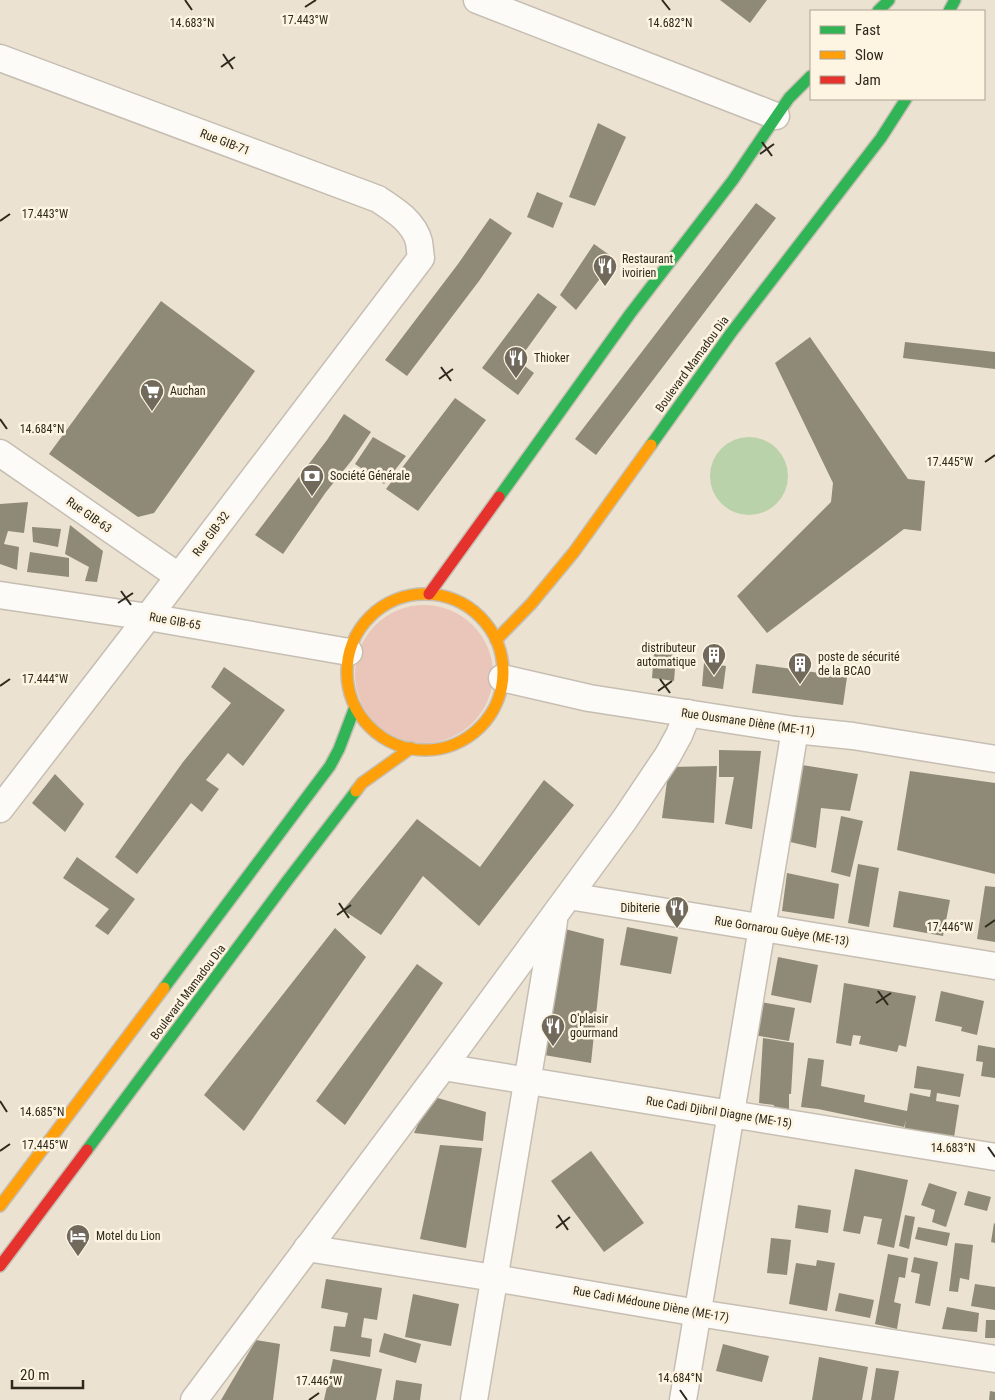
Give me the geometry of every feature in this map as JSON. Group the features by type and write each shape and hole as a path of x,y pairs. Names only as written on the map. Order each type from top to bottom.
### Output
{"street":[{"path":"477,0 776,116"},
{"path":"879,10 889,0"},
{"name":"Rue GIB-71","path":"0,58 378,200 393,208 414,231 419,242 420,258"},
{"path":"429,594 630,314 733,180 789,98 810,77"},
{"name":"Boulevard Mamadou Dia","path":"496,640 531,604 574,552 731,333 881,138 905,100"},
{"name":"Rue GIB-32","path":"0,809 420,258"},
{"name":"Rue GIB-63","path":"0,453 178,576"},
{"path":"415,594 429,594 450,598 470,609 485,623 496,640 502,659 502,678 499,695 493,710 483,724 471,735 456,743 440,748 426,749 406,747 384,738 362,717 355,707 350,692 347,679 347,665 349,652 356,634 368,617 384,605 402,597 415,594"},
{"name":"Rue GIB-65","path":"0,595 148,616 349,652"},
{"name":"Rue Ousmane Diène (ME-11)","path":"502,678 589,698 995,759"},
{"name":"Boulevard Mamadou Dia","path":"0,1206 330,766 339,749 355,707"},
{"path":"194,1400 443,1067 625,819 668,755 688,713"},
{"path":"683,1400 795,730"},
{"name":"Boulevard Mamadou Dia","path":"0,1266 362,783 406,747"},
{"path":"474,1400 528,1081 562,905"},
{"name":"Rue Gornarou Guèye (ME-13)","path":"562,905 762,927 995,966"},
{"name":"Rue Cadi Djibril Diagne (ME-15)","path":"443,1067 995,1157"},
{"name":"Rue Cadi Médoune Diène (ME-17)","path":"307,1248 698,1313 995,1359"}],"shaded area":[{"path":"749,437 764,440 777,448 785,461 788,476 785,491 777,504 764,512 749,515 734,512 721,504 713,491 710,476 713,461 721,448 734,440"},
{"path":"424,605 438,606 451,610 463,616 473,625 482,635 488,647 492,660 492,688 488,701 482,713 473,723 463,732 451,738 438,742 424,743 410,742 397,738 385,732 375,723 366,713 360,701 356,688 355,674 356,660 360,647 366,635 375,625 385,616 397,610 410,606"}],"building":[{"path":"720,0 767,0 750,23"},
{"path":"598,123 626,137 595,206 569,197"},
{"path":"537,192 563,203 553,228 527,217"},
{"path":"756,203 776,218 596,455 575,439"},
{"path":"490,218 512,233 479,281 407,376 385,360 458,264"},
{"path":"594,244 615,259 576,310 560,295"},
{"path":"538,293 557,307 518,361 534,373 518,395 482,368"},
{"name":"Auchan","path":"161,301 255,371 154,513 138,517 49,454"},
{"path":"810,337 908,479 925,481 921,531 904,529 767,633 737,596 831,502 833,483 775,363"},
{"path":"905,342 995,352 995,369 903,358"},
{"path":"455,398 486,420 418,511 386,489"},
{"path":"344,414 371,432 283,554 255,535 327,440"},
{"path":"373,437 406,456 384,484 355,464"},
{"path":"28,502 24,533 8,531 4,544 19,547 17,570 0,564 0,504"},
{"path":"70,525 103,551 97,582 85,581 89,567 65,554"},
{"path":"32,527 61,529 58,547 33,542"},
{"path":"30,552 69,558 69,577 27,572"},
{"path":"654,653 676,655 674,681 652,678"},
{"name":"distributeur automatique","path":"704,663 726,666 723,689 702,686"},
{"name":"poste de sécurité de la BCAO","path":"756,664 847,677 843,705 752,693"},
{"path":"224,667 285,710 243,766 228,753 206,780 219,789 202,812 191,803 137,874 115,857 183,762 231,703 211,687"},
{"path":"719,750 761,751 752,829 725,824 734,777 719,777"},
{"path":"796,764 858,774 850,811 821,808 816,848 786,841"},
{"path":"717,766 714,823 662,818 669,767"},
{"path":"910,771 995,783 995,874 897,850"},
{"path":"55,774 84,804 65,832 32,803"},
{"path":"544,780 574,805 479,926 423,876 381,935 343,910 417,819 480,867"},
{"path":"841,816 863,821 850,877 831,872"},
{"path":"77,857 135,899 108,935 95,926 109,909 63,878"},
{"path":"858,864 879,868 869,927 848,923"},
{"path":"787,873 839,884 834,919 782,911"},
{"path":"985,886 995,887 995,942 977,939"},
{"path":"899,891 950,900 943,936 893,927"},
{"path":"627,927 678,937 671,974 620,965"},
{"path":"335,928 366,957 244,1131 204,1095"},
{"path":"561,928 604,939 591,1063 544,1055"},
{"path":"778,957 818,965 811,1003 771,995"},
{"path":"417,964 443,983 345,1125 316,1101"},
{"path":"844,983 916,996 906,1047 899,1045 897,1052 859,1044 861,1036 853,1035 851,1046 836,1043"},
{"path":"941,991 984,1001 977,1035 961,1031 962,1027 935,1021"},
{"path":"754,1001 795,1008 789,1041 748,1034"},
{"path":"763,1038 794,1043 789,1110 773,1109 774,1105 759,1103"},
{"path":"978,1045 995,1048 995,1078 981,1076 983,1062 976,1061"},
{"path":"808,1058 824,1060 821,1086 865,1095 864,1102 907,1111 910,1093 930,1097 931,1090 914,1088 917,1066 964,1074 960,1097 937,1093 936,1101 959,1105 953,1144 903,1136 906,1120 904,1127 801,1107"},
{"path":"431,1096 486,1112 483,1141 414,1133"},
{"path":"440,1145 482,1148 466,1248 420,1239"},
{"path":"591,1151 644,1223 604,1252 551,1181"},
{"path":"855,1169 908,1180 894,1248 877,1244 882,1219 864,1216 860,1234 843,1231"},
{"path":"929,1183 957,1192 946,1227 932,1222 935,1210 921,1205"},
{"path":"968,1191 991,1197 987,1211 964,1205"},
{"path":"798,1205 831,1210 828,1233 795,1228"},
{"path":"905,1215 915,1217 909,1249 899,1246"},
{"path":"995,1224 995,1243 991,1242"},
{"path":"918,1227 950,1233 947,1246 915,1239"},
{"path":"771,1238 791,1240 787,1275 767,1273"},
{"path":"955,1243 973,1245 969,1280 960,1278 958,1292 949,1291"},
{"path":"888,1254 908,1258 905,1278 899,1277 894,1302 901,1304 897,1329 875,1324"},
{"path":"914,1257 938,1262 930,1306 915,1303 920,1274 911,1272"},
{"path":"817,1260 835,1263 827,1311 789,1304 796,1263 816,1266"},
{"path":"326,1279 382,1288 377,1320 364,1318 361,1337 372,1339 370,1357 330,1351 334,1326 345,1327 348,1313 321,1308"},
{"path":"975,1284 995,1287 995,1310 971,1306"},
{"path":"839,1293 874,1300 870,1318 835,1311"},
{"path":"413,1294 459,1304 451,1346 405,1337"},
{"path":"947,1307 979,1313 977,1332 942,1329"},
{"path":"986,1320 995,1320 995,1338 985,1338"},
{"path":"384,1333 421,1344 416,1363 379,1352"},
{"path":"256,1340 280,1344 273,1400 221,1400"},
{"path":"723,1344 769,1356 762,1382 716,1371"},
{"path":"819,1357 868,1367 862,1400 812,1400"},
{"path":"333,1359 382,1369 376,1400 324,1400"},
{"path":"876,1368 899,1371 894,1400 871,1400"},
{"path":"396,1380 422,1384 420,1400 393,1400"},
{"path":"990,1391 995,1392 995,1400 989,1400"}],"traffic: fast":[{"path":"879,10 889,0"},
{"path":"950,10 955,0"},
{"path":"499,497 630,314 733,180 789,98 810,77"},
{"path":"651,445 731,333 881,138 905,100"},
{"path":"164,988 330,766 339,749 355,707"},
{"path":"87,1150 356,791"}],"traffic: slow":[{"path":"496,640 531,604 574,552 651,445"},
{"path":"425,594 455,600 480,617 497,642 503,672 497,702 480,727 455,744 425,750 395,744 370,727 353,702 347,672 353,642 370,617 395,600 425,594"},
{"path":"356,791 362,783 411,748"},
{"path":"0,1206 164,988"}],"traffic: jam":[{"path":"429,594 499,497"},
{"path":"0,1266 87,1150"}],"place":[{"name":"Restaurant ivoirien","path":"605,287"},
{"name":"Thioker","path":"516,379"},
{"name":"Auchan","path":"152,412"},
{"name":"Société Générale","path":"312,497"},
{"name":"distributeur automatique","path":"714,676"},
{"name":"poste de sécurité de la BCAO","path":"800,685"},
{"name":"Dibiterie","path":"677,929"},
{"name":"O'plaisir gourmand","path":"553,1047"},
{"name":"Motel du Lion","path":"78,1257"}]}
